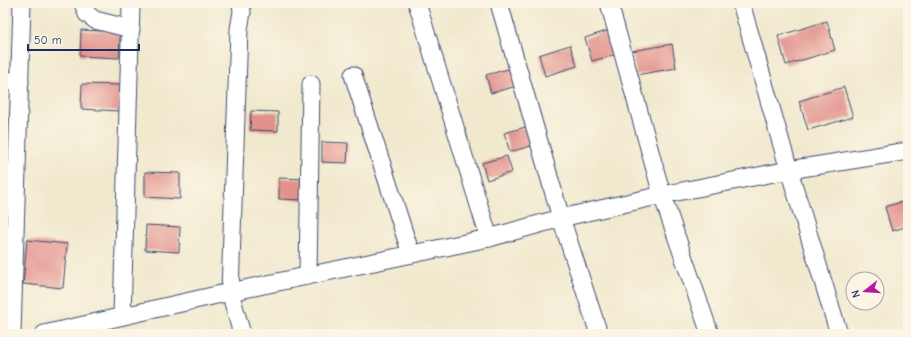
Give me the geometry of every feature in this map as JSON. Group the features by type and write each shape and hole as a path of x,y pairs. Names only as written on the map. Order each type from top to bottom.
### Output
{"street":[{"path":"9,330 11,81 22,3"},
{"path":"83,3 87,14 95,20 131,29"},
{"path":"240,3 242,12 239,29 230,292 242,334"},
{"path":"418,3 489,238"},
{"path":"499,3 596,333"},
{"path":"609,3 662,195 710,334"},
{"path":"741,3 789,170 840,334"},
{"path":"122,316 132,6"},
{"path":"353,75 410,254"},
{"path":"308,275 311,84"},
{"path":"44,334 308,275 489,238 562,218 662,195 789,170 908,151"}],"building":[{"path":"827,21 835,50 786,65 778,36"},
{"path":"81,30 120,32 119,58 80,56"},
{"path":"609,30 617,54 592,61 585,38"},
{"path":"672,44 676,68 636,75 632,51"},
{"path":"570,45 577,66 545,76 539,55"},
{"path":"512,68 517,86 491,93 486,75"},
{"path":"82,84 121,85 120,111 81,109"},
{"path":"844,87 853,117 808,130 799,101"},
{"path":"251,111 278,112 278,131 250,130"},
{"path":"529,126 534,145 510,152 504,133"},
{"path":"322,142 348,143 347,163 322,162"},
{"path":"507,156 512,172 487,180 482,163"},
{"path":"145,172 180,173 180,199 145,197"},
{"path":"279,178 305,179 305,200 279,199"},
{"path":"908,200 908,226 892,231 885,207"},
{"path":"146,225 180,227 179,252 145,250"},
{"path":"27,240 67,244 63,288 23,284"}]}
